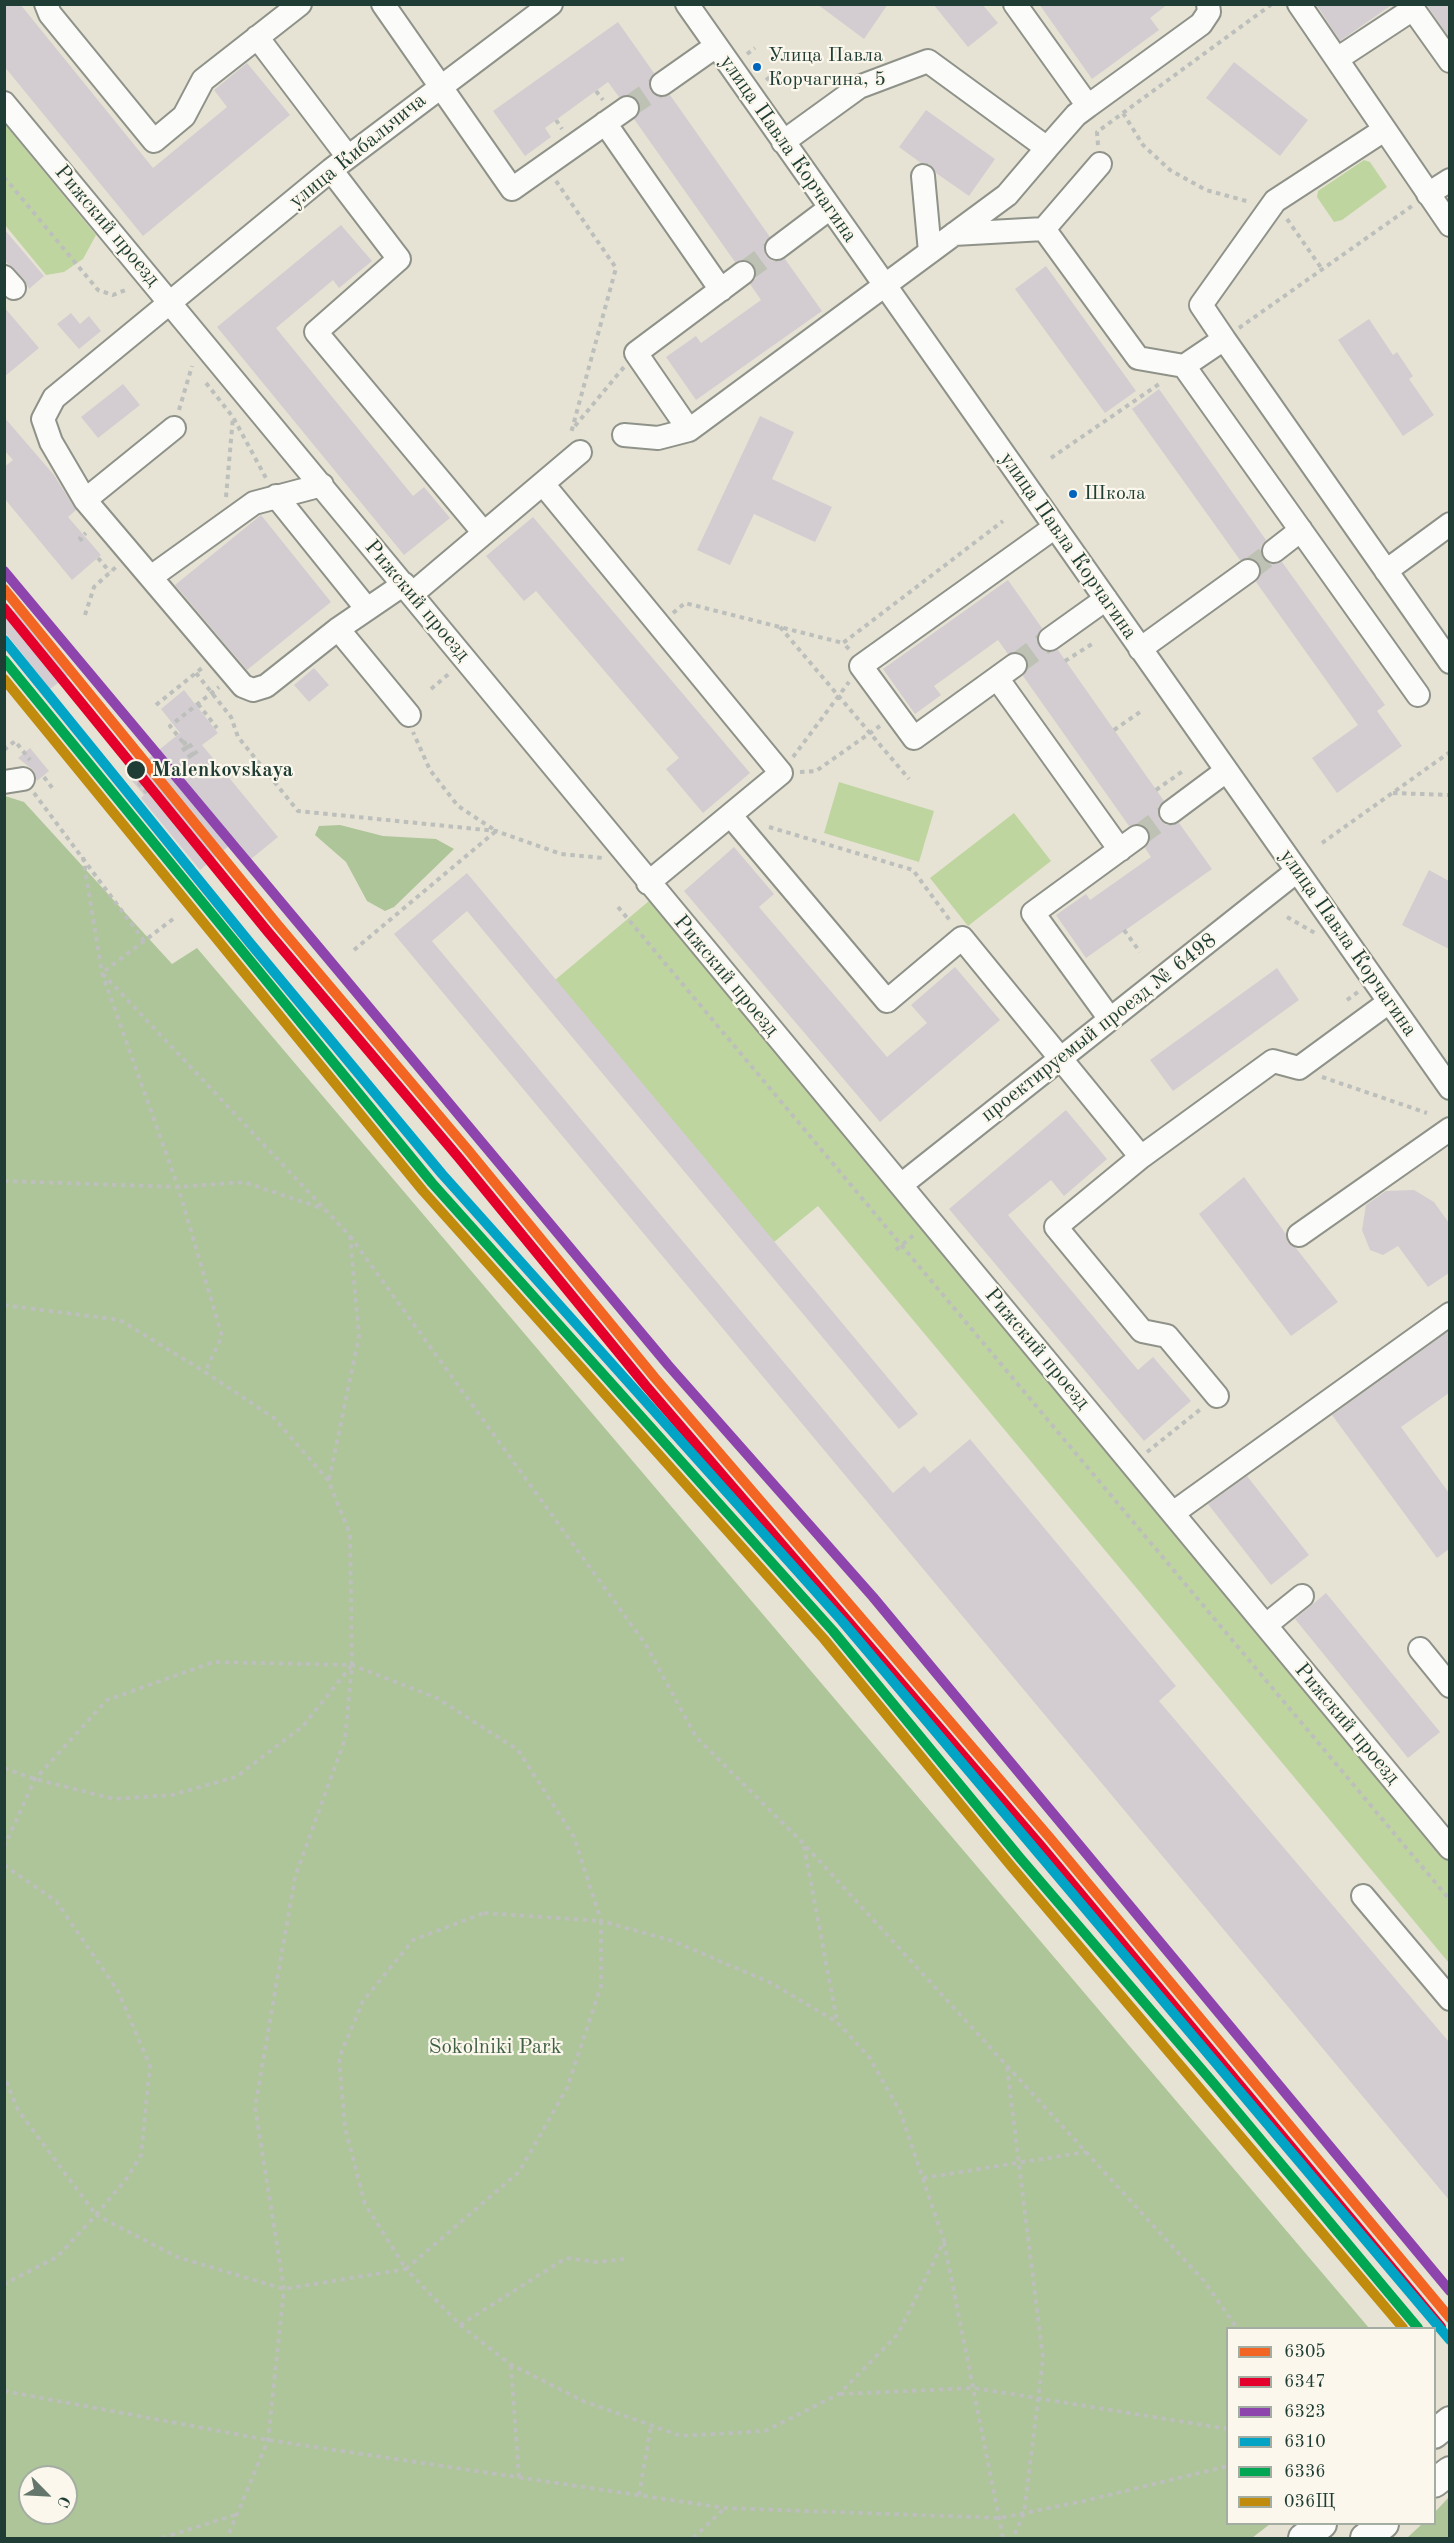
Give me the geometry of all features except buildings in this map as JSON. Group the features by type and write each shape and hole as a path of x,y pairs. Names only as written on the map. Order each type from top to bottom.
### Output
{"main road":[{"path":"1436,2432 1449,2421"},
{"path":"1436,2481 1449,2471"},
{"path":"1303,2538 1319,2525"},
{"path":"1365,2538 1381,2525"}],"street":[{"path":"46,4 50,14 154,141 184,117 203,80 300,4"},
{"path":"382,4 512,189 627,108"},
{"name":"улица Кибальчича","path":"85,500 51,442 43,419 54,398 340,164 551,4"},
{"name":"улица Павла Корчагина","path":"687,4 1449,1088"},
{"path":"1015,4 1088,106"},
{"path":"624,435 658,438 689,430 885,286 1007,195 1076,115 1201,24 1209,12 1208,4"},
{"path":"1299,4 1449,225"},
{"path":"1337,59 1413,9 1449,61"},
{"path":"257,37 399,259 316,332 484,533"},
{"path":"662,84 716,46"},
{"path":"783,142 859,87 928,61 1047,148"},
{"name":"Рижский проезд","path":"4,103 172,303 648,883 1173,1514 1447,1839"},
{"path":"605,123 721,290"},
{"path":"1384,129 1275,201 1201,305 1449,662"},
{"path":"954,234 1044,229 1100,164"},
{"path":"924,176 930,252"},
{"path":"1428,194 1449,180"},
{"path":"777,248 830,208"},
{"path":"1044,229 1137,358 1184,366 1224,339"},
{"path":"689,430 636,353 743,273"},
{"path":"1184,366 1418,695"},
{"path":"174,428 85,500 243,686 253,690 266,686 338,629 367,609 408,589 484,533 543,483 574,445"},
{"path":"543,483 781,773 648,883"},
{"path":"151,577 254,502 322,485"},
{"path":"276,496 367,609"},
{"path":"1386,571 1449,524"},
{"path":"1015,664 914,738 861,666 1054,527"},
{"path":"1274,551 1301,530"},
{"path":"1140,649 1248,571"},
{"path":"1050,639 1106,599"},
{"path":"338,629 408,715"},
{"path":"997,678 1128,844 1033,913 1110,1019"},
{"path":"1171,812 1226,771"},
{"path":"731,816 887,1001 962,938 1141,1157"},
{"name":"проектируемый проезд № 6498","path":"901,1185 1297,871"},
{"path":"1217,1396 1167,1336 1142,1330 1056,1227 1141,1157 1273,1061 1299,1068 1389,1002"},
{"path":"1299,1235 1449,1129"},
{"path":"1173,1514 1449,1314"},
{"path":"1266,1625 1302,1596"},
{"path":"1420,1649 1449,1686"},
{"path":"1363,1896 1449,1999"}],"path":[{"path":"1100,164 1097,132 1272,4"},
{"path":"747,54 755,48"},
{"path":"766,80 774,74"},
{"path":"1123,113 1143,145 1170,170 1206,190 1243,202 1275,201 1322,269"},
{"path":"545,165 616,268 573,429 574,445"},
{"path":"4,177 98,290 113,294 128,288"},
{"path":"1224,339 1428,194"},
{"path":"573,429 636,353"},
{"path":"186,358 233,417 276,496"},
{"path":"174,428 192,366"},
{"path":"1051,458 1184,366"},
{"path":"208,534 226,499 233,417"},
{"path":"843,643 1003,521"},
{"path":"85,615 94,588 131,554"},
{"path":"98,558 110,572"},
{"path":"659,625 685,603 843,643 861,666 781,773"},
{"path":"780,627 909,779"},
{"path":"1065,661 1092,644"},
{"path":"156,705 217,655"},
{"path":"196,673 231,717 238,737 298,811 496,831 561,854 610,859"},
{"path":"62,680 149,791"},
{"path":"194,756 187,741 184,744 170,726 212,693"},
{"path":"198,704 217,728"},
{"path":"1114,730 1140,712"},
{"path":"781,773 816,771 896,714"},
{"path":"408,715 416,742 430,770 458,806 496,831"},
{"path":"4,750 15,741 25,753"},
{"path":"1322,843 1449,752"},
{"path":"1156,790 1183,771"},
{"path":"14,780 83,857 145,942"},
{"path":"1393,793 1449,795"},
{"path":"765,826 913,870 962,938"},
{"path":"354,950 496,831"},
{"path":"83,857 102,973 178,1188 222,1336 205,1372"},
{"path":"618,907 1449,1900"},
{"path":"102,973 173,919"},
{"path":"1124,930 1140,952"},
{"path":"102,973 350,1236 646,1645 696,1737 803,1843 1086,2152 1204,2281 1236,2327"},
{"path":"1299,1068 1427,1113"},
{"path":"4,1181 178,1188 244,1182 324,1209"},
{"path":"896,1250 922,1228"},
{"path":"328,1480 359,1336 350,1236"},
{"path":"4,1305 120,1320 205,1372 274,1418 328,1480 350,1534 352,1665 345,1740 295,1877 255,2107 284,2289 268,2440 239,2514 227,2538"},
{"path":"1143,1455 1217,1396"},
{"path":"4,1847 35,1779 107,1700 214,1662 352,1665 438,1698 518,1750 574,1837 601,1921 601,1986 567,2088 519,2172 406,2269 284,2289 177,2257 96,2214 18,2110 4,2076"},
{"path":"4,1768 35,1779 114,1798 172,1795 236,1777 303,1726 352,1665"},
{"path":"803,1843 837,2022"},
{"path":"4,1865 56,1901 118,1990 150,2066 141,2155 127,2178 57,2257 4,2284"},
{"path":"944,2241 897,2334 839,2394 765,2431 681,2436 583,2401 510,2364 460,2325 406,2269 364,2204 345,2128 339,2058 363,2001 413,1940 484,1912 601,1921 673,1941 771,1983 837,2022 869,2057 900,2111 944,2241 1003,2538"},
{"path":"1007,2066 1043,2359 1024,2514 1014,2538"},
{"path":"923,2178 1086,2152"},
{"path":"460,2325 566,2258 597,2262 624,2259"},
{"path":"510,2364 519,2478"},
{"path":"839,2394 975,2388 1226,2429"},
{"path":"4,2391 268,2440 725,2508 1000,2518 1226,2466"},
{"path":"639,2495 651,2426"},
{"path":"693,2538 725,2508"},
{"path":"162,2538 239,2514"}],"green space":[{"path":"5,124 96,235 83,259 64,272 46,275 5,225"},
{"path":"1364,160 1370,162 1387,187 1342,220 1334,222 1317,197 1318,191"},
{"path":"839,782 934,811 919,862 824,833"},
{"name":"Sokolniki Park","path":"5,796 24,802 172,964 197,948 1368,2327 1226,2327 1226,2525 1269,2525 1252,2538 5,2538"},
{"path":"1014,813 1051,861 968,926 930,878"},
{"path":"340,825 383,836 436,839 454,849 394,907 385,911 367,901 346,862 315,835 319,826"},
{"path":"649,901 1449,1861 1449,1963 818,1206 774,1242 555,980"},
{"path":"1449,2497 1449,2538 1407,2538 1421,2525 1436,2525 1436,2511"}],"tunnel":[{"path":"627,108 662,84"},
{"path":"743,273 777,248"},
{"path":"1248,571 1274,551"},
{"path":"1015,665 1050,639"},
{"path":"1137,837 1171,812"}],"transit line":[{"name":"6323","path":"4,571 668,1365 873,1597 1450,2291"},
{"name":"6305","path":"4,589 277,924 468,1150 655,1378 1050,1838 1450,2318"},
{"name":"6347","path":"4,608 268,932 459,1158 646,1386 1041,1846 1441,2327"},
{"name":"6310","path":"4,640 250,943 442,1174 842,1621 1450,2340"},
{"name":"6336","path":"4,660 432,1183 833,1631 1020,1858 1215,2085 1417,2327"},
{"name":"036Щ","path":"4,679 423,1191 824,1639 1011,1866 1402,2327"}],"place":[{"name":"Улица Павла Корчагина, 5","path":"757,67"},
{"name":"Школа","path":"1073,494"},
{"name":"Malenkovskaya","path":"136,770"}]}
